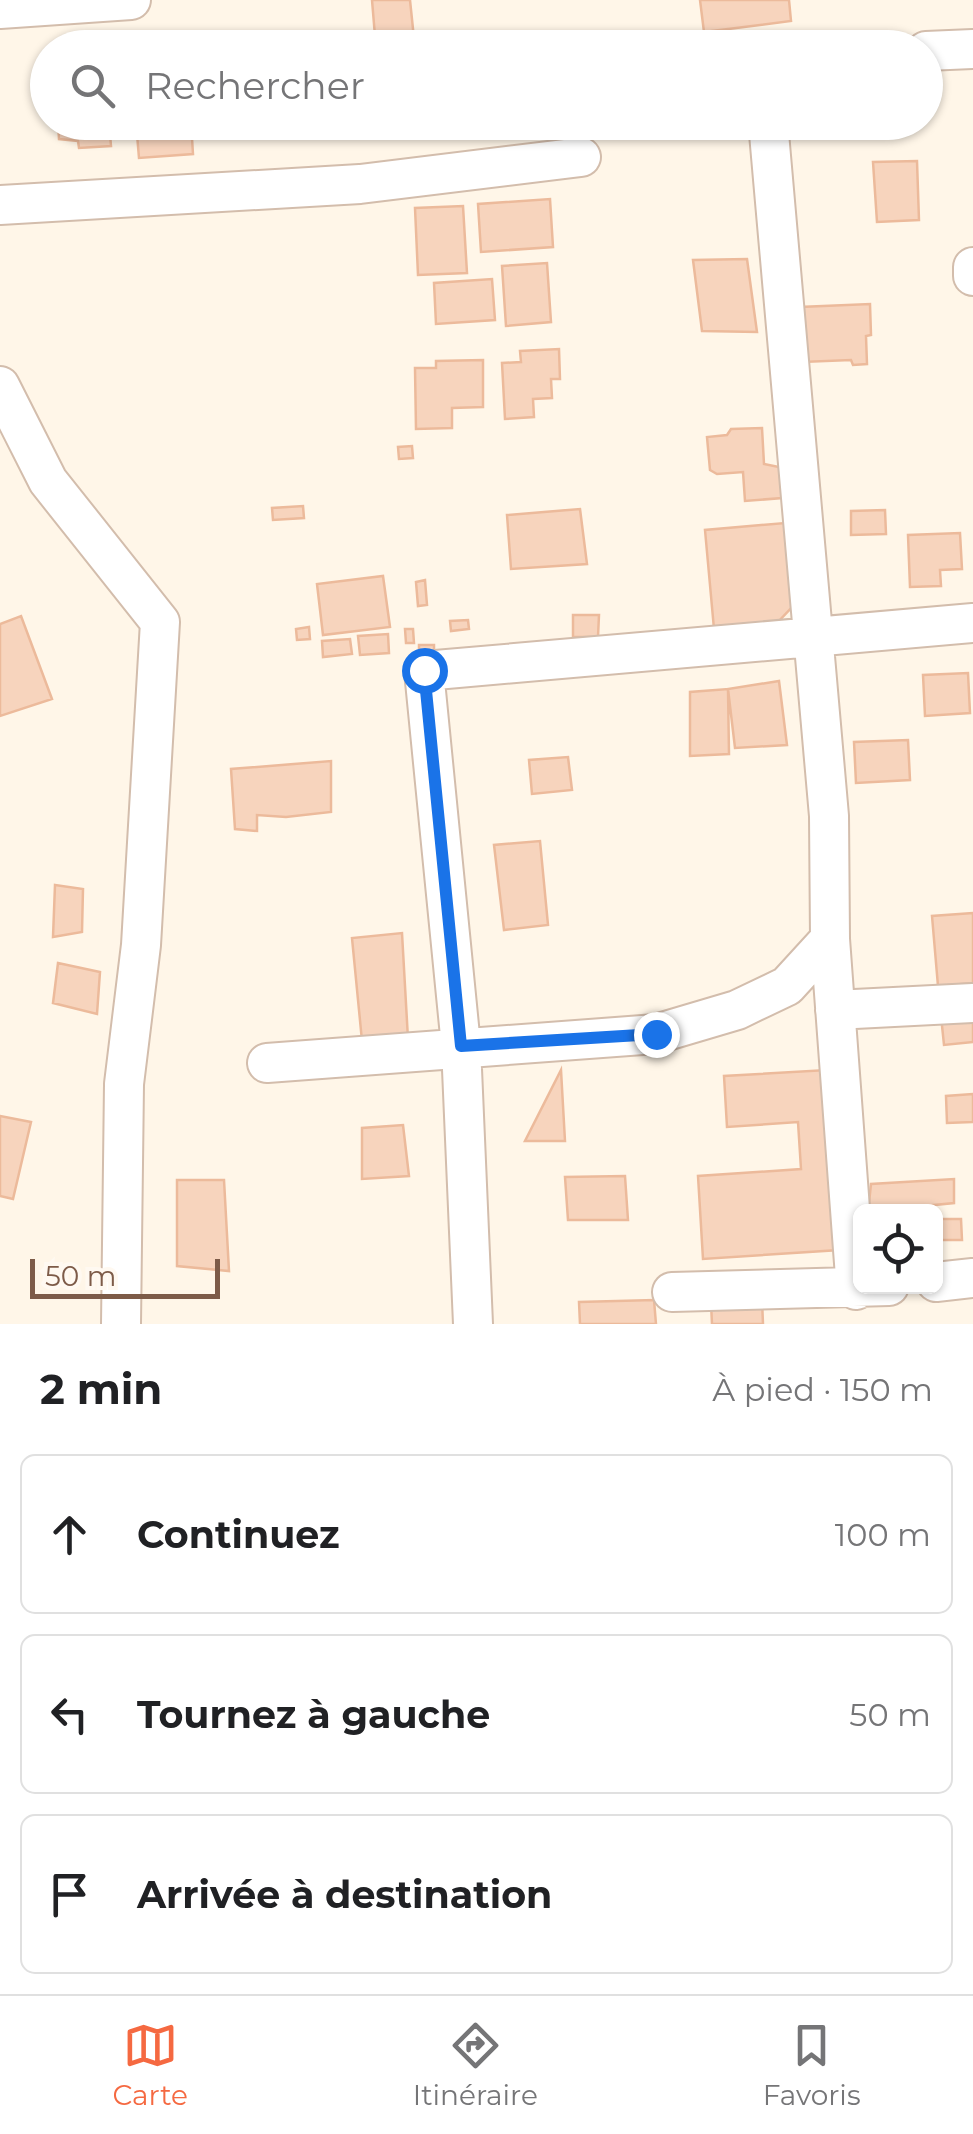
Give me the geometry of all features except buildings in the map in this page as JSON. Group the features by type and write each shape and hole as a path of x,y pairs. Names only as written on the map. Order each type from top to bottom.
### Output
{"street":[{"path":"0,9 131,0"},
{"path":"943,51 973,50 973,58"},
{"path":"770,140 829,816 835,1010 862,1204"},
{"path":"0,204 360,184 581,156"},
{"path":"973,267 973,276"},
{"path":"0,386 48,481 160,622 141,945 124,1084 121,1324"},
{"path":"473,1324 461,1046 424,670 973,623"},
{"path":"267,1063 656,1034 737,1010 787,986 830,940"},
{"path":"835,1010 973,1002"},
{"path":"943,1281 973,1278"},
{"path":"672,1292 853,1288"}],"route":[{"path":"424,670 461,1046 656,1034"}]}
